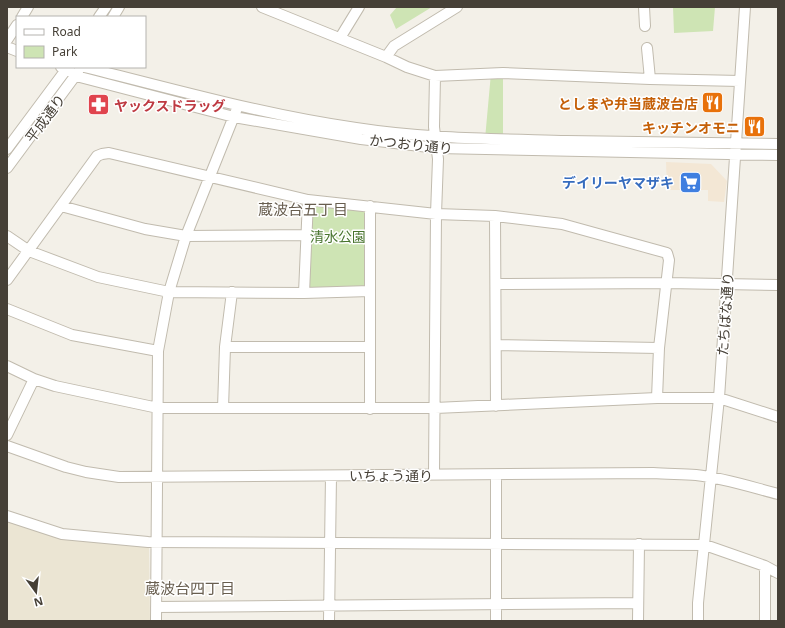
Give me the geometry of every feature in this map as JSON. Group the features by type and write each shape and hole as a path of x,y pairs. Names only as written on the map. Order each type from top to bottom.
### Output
{"street":[{"path":"23,16 28,7"},
{"path":"100,16 106,7"},
{"path":"114,16 120,7"},
{"path":"262,7 386,57 407,67 435,76 497,73 740,81"},
{"path":"340,38 359,7"},
{"path":"386,57 394,46 457,7"},
{"path":"644,7 645,26"},
{"name":"たちばな通り","path":"698,621 698,603 719,398 745,7"},
{"path":"7,40 16,26"},
{"path":"647,48 650,79"},
{"name":"かつおり通り","path":"65,68 234,117 360,139 437,148 736,149 778,144"},
{"name":"平成通り","path":"7,149 65,68"},
{"name":"かつおり通り","path":"87,68 239,105 356,128 436,137 736,149 778,155"},
{"name":"平成通り","path":"7,168 77,72"},
{"path":"434,475 436,214 438,159 434,127 435,76"},
{"path":"156,621 158,351 169,292 186,236 239,105"},
{"path":"7,280 30,251 97,156 109,153 308,200 436,214 495,216 562,224 667,253 669,260 659,348 657,398"},
{"path":"304,293 308,200"},
{"path":"61,206 145,229 186,236 306,235"},
{"path":"370,206 370,409"},
{"path":"495,216 496,406"},
{"path":"7,236 30,251 98,277 169,292 304,293 370,291"},
{"path":"496,284 778,284"},
{"path":"223,408 225,347 232,292"},
{"path":"7,309 72,335 158,351"},
{"path":"496,345 659,348"},
{"path":"225,347 370,347"},
{"path":"7,366 34,379 55,386 158,408 434,408 657,398 719,398 778,417"},
{"path":"7,435 34,379"},
{"name":"いちょう通り","path":"7,446 66,467 86,472 119,477 653,473 690,475 710,478 737,483 778,494"},
{"path":"496,475 496,621"},
{"path":"330,621 331,476"},
{"path":"7,516 62,534 157,542 705,544 765,566 778,573"},
{"path":"638,621 639,544"},
{"path":"765,566 765,621"},
{"path":"156,606 638,603"}],"shaded area":[{"path":"666,162 711,164 727,181 724,202 708,201 708,190 667,190"},
{"path":"7,520 62,539 149,547 150,621 7,621"}],"green space":[{"path":"397,7 432,7 396,29 390,15"},
{"path":"673,7 715,7 713,31 674,33"},
{"path":"491,73 503,73 503,140 485,139"},
{"name":"清水公園","path":"308,200 370,206 370,291 304,293"}],"place":[{"name":"としまや弁当蔵波台店","path":"713,103"},
{"name":"ヤックスドラッグ","path":"98,105"},
{"name":"キッチンオモニ","path":"755,127"},
{"name":"デイリーヤマザキ","path":"690,182"}],"district":[{"name":"蔵波台五丁目","path":"303,209"},
{"name":"蔵波台四丁目","path":"190,588"}]}
